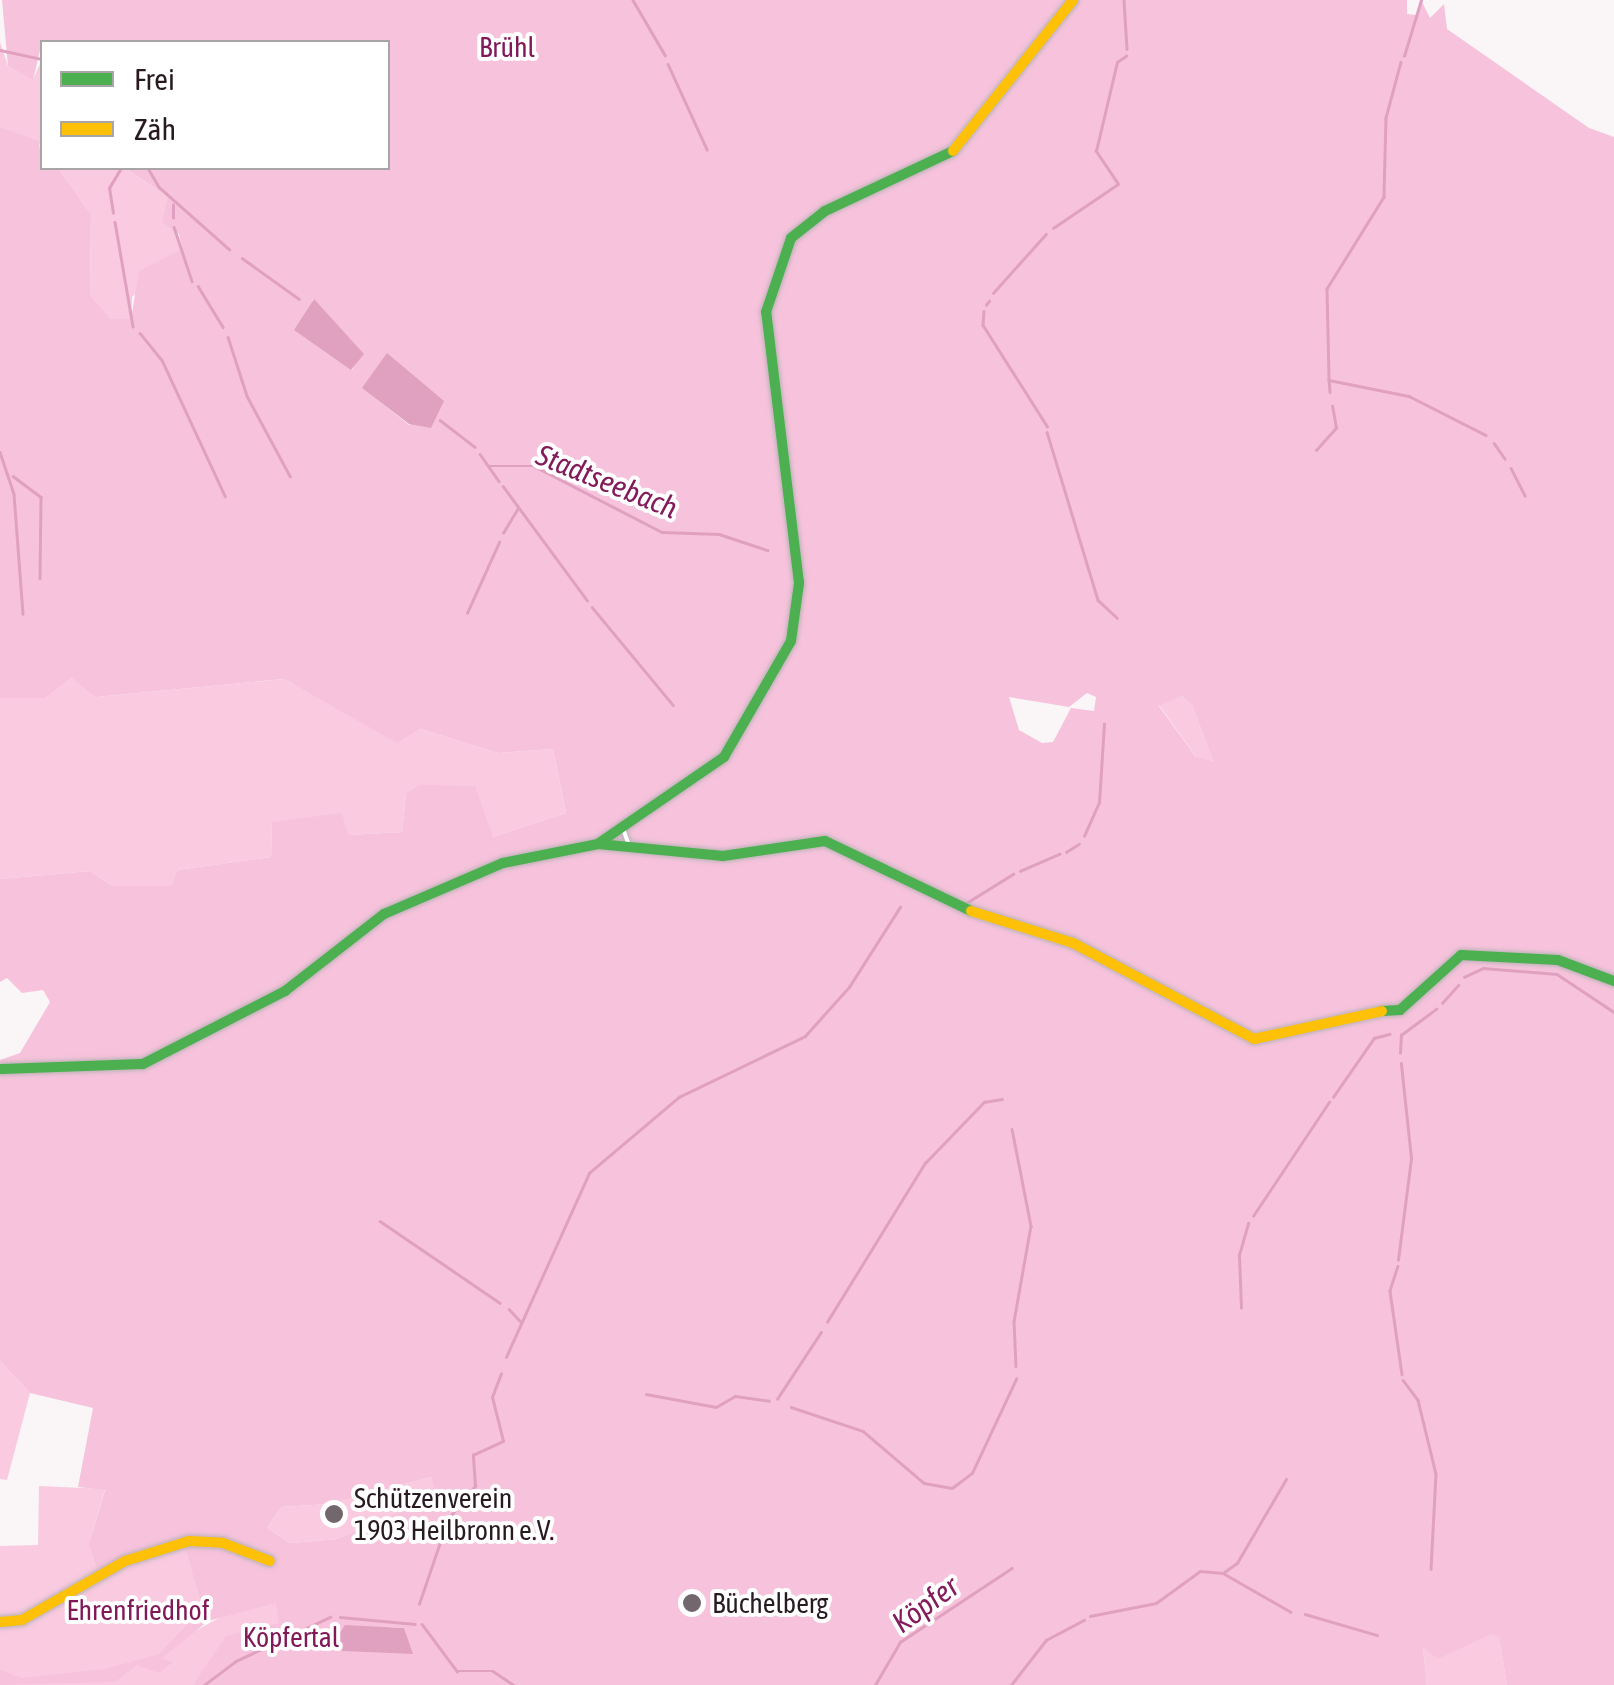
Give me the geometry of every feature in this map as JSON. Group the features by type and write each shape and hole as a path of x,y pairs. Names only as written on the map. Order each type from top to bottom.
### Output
{"street":[{"path":"598,844 724,757 790,641 798,583 766,312 791,238 825,210 964,146 1073,0"},
{"path":"622,826 629,845"},
{"path":"0,1069 143,1064 279,994 384,914 503,863 598,844 728,856 825,841 935,900 1073,943 1254,1039 1354,1012 1400,1010 1461,955 1558,960 1614,981"},
{"path":"0,1622 37,1612 73,1584 125,1561 189,1542 223,1543 270,1560"}],"green space":[{"path":"2,0 1407,0 1407,14 1416,15 1422,2 1430,18 1444,4 1447,29 1589,128 1614,137 1614,1685 1507,1685 1499,1637 1491,1634 1438,1659 1423,1648 1427,1685 193,1685 226,1636 279,1623 276,1603 208,1621 161,1659 173,1662 159,1673 137,1665 115,1682 0,1685 0,1670 21,1678 105,1669 159,1654 202,1609 185,1545 99,1576 89,1543 105,1490 78,1487 93,1408 30,1393 0,1361 0,1060 20,1053 50,1002 43,990 22,993 7,978 0,982 0,879 90,871 113,886 171,886 177,870 271,857 272,822 342,813 348,835 402,832 406,794 419,785 475,786 493,837 566,813 553,749 498,753 420,729 397,743 284,679 96,697 71,678 46,698 0,698 0,127 39,141 40,170 59,170 91,214 90,295 111,319 131,319 139,271 182,249 179,234 162,222 168,197 128,170 390,170 390,40 40,40 33,80 8,66","holes":["313,299 359,357 352,370 303,333","363,388 443,401 409,425","1087,693 1096,697 1094,711 1071,708 1053,742 1042,743 1019,730 1009,697 1069,707","1182,696 1192,705 1213,761 1196,757 1159,706","431,1477 437,1496 337,1539 290,1543 267,1528 281,1507 330,1504","345,1625 404,1628 413,1654 342,1651 336,1639"]},
{"path":"0,42 8,66 33,79 40,64 40,144 0,127"},
{"path":"59,170 128,170 168,197 182,250 132,297 131,320 111,319 90,295 91,214"},
{"path":"71,678 97,697 284,679 397,742 420,729 498,753 553,749 566,813 493,837 406,794 402,832 348,835 272,823 271,857 177,870 171,887 113,886 90,871 0,879 0,698 46,698"},
{"path":"1182,696 1192,705 1213,761 1197,758 1159,705"},
{"path":"0,1361 30,1393 7,1480 0,1479"},
{"name":"Schützenverein 1903 Heilbronn e.V.","path":"431,1477 438,1496 337,1539 290,1543 267,1528 281,1507 330,1504"},
{"path":"39,1486 105,1489 89,1543 128,1562 186,1545 202,1610 173,1643 271,1590 572,1685 0,1685 0,1546 38,1545"},
{"path":"1491,1633 1499,1636 1507,1685 1427,1685 1423,1648 1439,1658"}],"shaded area":[{"path":"314,299 364,354 351,370 294,330"},
{"path":"387,353 444,401 431,428 409,424 362,388"},
{"path":"345,1625 404,1628 413,1654 342,1651 336,1639"}],"waterway":[{"path":"633,0 665,55"},
{"path":"1124,0 1127,49"},
{"path":"1404,56 1421,0"},
{"path":"0,50 40,59"},
{"path":"1053,228 1118,184 1096,151 1117,62 1126,56"},
{"path":"1401,62 1386,118 1384,197 1327,289 1329,380 1409,396 1486,435"},
{"path":"668,64 707,149"},
{"path":"113,213 109,188 120,170"},
{"path":"149,170 159,187 229,249"},
{"path":"173,205 173,218"},
{"path":"115,222 133,326"},
{"path":"174,227 192,281"},
{"path":"993,293 1046,234"},
{"path":"242,258 299,299"},
{"path":"198,286 223,327"},
{"path":"986,305 989,301"},
{"path":"984,311 983,325 1047,426"},
{"path":"140,333 162,360 225,496"},
{"path":"228,337 247,396 290,476"},
{"path":"1329,380 1330,392"},
{"path":"1316,450 1336,428 1332,406"},
{"name":"Stadtseebach","path":"440,420 475,447"},
{"path":"1047,432 1098,600 1117,618"},
{"path":"1494,443 1505,459"},
{"path":"0,452 14,494 23,614"},
{"name":"Stadtseebach","path":"480,454 499,481"},
{"name":"Stadtseebach","path":"489,466 534,466 662,532 719,534 767,550"},
{"path":"1511,468 1525,496"},
{"path":"13,476 41,497 40,578"},
{"name":"Stadtseebach","path":"503,486 587,600"},
{"path":"503,533 518,508"},
{"path":"467,613 499,542"},
{"name":"Stadtseebach","path":"592,607 673,705"},
{"path":"1084,836 1099,803 1104,724"},
{"path":"1066,852 1079,844"},
{"path":"1020,871 1059,854"},
{"path":"963,905 1013,874"},
{"path":"506,1357 589,1173 679,1097 805,1036 849,987 900,907"},
{"path":"1464,977 1483,968 1557,974 1614,1012"},
{"path":"1442,1003 1458,985"},
{"path":"1400,1053 1401,1035 1436,1009"},
{"path":"1333,1097 1374,1038 1389,1034"},
{"path":"1398,1260 1411,1158 1401,1064"},
{"path":"827,1322 925,1163 984,1102 1002,1099"},
{"path":"1253,1216 1329,1102"},
{"path":"1012,1129 1031,1226 1014,1321 1016,1366"},
{"path":"380,1221 500,1303"},
{"path":"1241,1308 1239,1255 1248,1223"},
{"path":"1398,1266 1390,1291 1402,1374"},
{"path":"509,1309 521,1322"},
{"path":"777,1399 821,1332"},
{"path":"419,1604 448,1519 475,1486 473,1455 503,1441 492,1397 501,1374"},
{"path":"791,1407 863,1431 924,1483 952,1488 972,1473 1016,1379"},
{"path":"1403,1380 1418,1400 1436,1474 1431,1569"},
{"path":"646,1394 716,1407 735,1396 769,1401"},
{"path":"1090,1616 1156,1603 1200,1571 1223,1573 1237,1563 1286,1479"},
{"name":"Köpfer","path":"875,1685 900,1642 1012,1568"},
{"path":"1223,1573 1291,1612"},
{"path":"1305,1614 1377,1635"},
{"name":"Köpfer","path":"204,1685 236,1661 330,1617"},
{"name":"Köpfer","path":"340,1617 415,1624"},
{"path":"1011,1685 1046,1640 1084,1620"},
{"path":"422,1624 457,1671 493,1671 514,1685"}],"traffic: fast":[{"path":"599,843 724,757 791,641 799,583 766,312 791,238 825,211 953,151"},
{"path":"0,1069 143,1064 285,991 384,914 503,863 598,844 723,856 825,841 971,911"},
{"path":"1382,1011 1400,1010 1461,955 1558,960 1614,981"}],"traffic: slow":[{"path":"953,151 1073,0"},
{"path":"971,911 1073,943 1254,1039 1382,1011"},
{"path":"0,1622 22,1620 125,1561 189,1541 223,1543 270,1561"}],"place":[{"name":"Schützenverein 1903 Heilbronn e.V.","path":"334,1514"},
{"name":"Büchelberg","path":"692,1603"}],"park label":[{"name":"Brühl","path":"507,47"},
{"name":"Ehrenfriedhof","path":"138,1610"},
{"name":"Köpfertal","path":"291,1637"}]}
